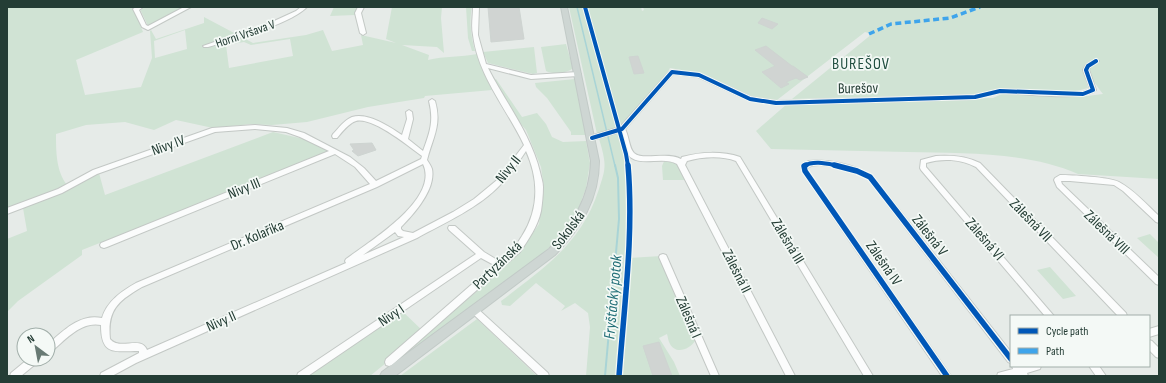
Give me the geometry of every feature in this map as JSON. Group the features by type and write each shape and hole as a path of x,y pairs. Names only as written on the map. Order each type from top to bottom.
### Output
{"main road":[{"name":"Sokolská","path":"386,376 552,252 577,222 589,199 595,175 595,137 578,74 564,7"}],"street":[{"path":"138,8 144,26 148,28 188,7"},
{"name":"Horní Vršava V","path":"206,46 298,13 304,7"},
{"path":"361,7 358,13 362,33"},
{"name":"Partyzánská","path":"389,362 517,250 533,222 537,211 539,187 536,166 527,145 496,93 484,66 474,36 476,7"},
{"path":"298,13 304,15"},
{"name":"Burešov","path":"619,130 672,72 699,75 750,99 776,103 975,97 1000,91 1083,94 1093,90 1086,70 1088,66 1096,61"},
{"path":"484,66 531,77 578,74"},
{"path":"335,136 352,120 363,119 387,128 425,158 433,136 435,123 435,111 432,101"},
{"path":"404,141 410,119 409,112"},
{"name":"Nivy IV","path":"7,211 64,189 95,172 214,130 255,127 287,130 302,135 336,151"},
{"path":"342,129 349,131"},
{"path":"595,137 619,130 625,134 630,152 634,156 639,158 677,159 682,165"},
{"name":"Nivy II","path":"104,376 144,355 414,236 454,216 480,198 509,171 527,145"},
{"path":"336,151 360,166 376,185"},
{"name":"Nivy III","path":"104,245 336,151"},
{"name":"Zálešná III","path":"682,165 684,159 691,157 731,157 738,159 869,376"},
{"name":"Nivy II","path":"339,268 397,226 407,216 426,187 429,170 425,158"},
{"name":"Dr. Kolaříka","path":"105,322 109,312 121,297 139,285 376,185 425,158"},
{"name":"Zálešná VII","path":"923,162 960,159 973,162 978,165 1122,315"},
{"name":"Zálešná VI","path":"923,162 923,168 1049,315"},
{"name":"Zálešná V","path":"806,164 836,165 870,177 1010,358"},
{"name":"Zálešná IV","path":"806,164 804,166 805,171 947,376"},
{"name":"Zálešná II","path":"682,165 791,376"},
{"name":"Zálešná VIII","path":"1159,220 1125,189 1115,183 1070,178 1060,178 1057,181 1159,282"},
{"path":"397,226 397,230 401,234 414,236"},
{"path":"452,228 481,254 500,265"},
{"name":"Nivy I","path":"300,376 481,254"},
{"name":"Zálešná I","path":"663,258 715,376"},
{"path":"475,311 545,376"},
{"path":"56,343 82,324 93,320 105,322 106,340 108,343 117,347 141,347 144,355"},
{"path":"1150,345 1159,354"},
{"path":"14,376 26,367"},
{"path":"1001,376 1034,367"},
{"path":"1094,367 1102,376"}],"green space":[{"path":"7,7 135,7 133,8 143,32 76,60 85,95 141,87 152,58 151,30 156,39 204,23 204,17 253,43 306,35 323,30 332,51 363,45 361,35 396,43 386,39 392,7 442,7 441,18 444,53 437,47 402,45 429,55 428,60 477,54 492,90 425,96 424,98 368,107 307,122 272,125 251,124 213,128 176,120 154,130 125,122 86,125 56,134 59,167 63,179 67,185 7,209","holes":["185,30 187,49 155,58 154,41","290,39 293,56 229,68 226,45 244,42 251,45"]},
{"path":"143,7 185,7 148,26 140,9"},
{"path":"334,7 358,7 355,15 330,16"},
{"path":"466,7 472,7 471,29 475,51 472,51 468,38"},
{"path":"569,7 641,7 642,11 644,10 643,7 1159,7 1159,179 1078,174 1038,161 994,155 771,149 756,131 787,104 993,98 1002,94 1087,96 1103,94 1092,80 1084,73 1088,88 1077,91 1055,93 1000,90 975,94 792,99 872,34 865,32 777,100 756,98 703,74 670,68 661,83 617,129 597,134"},
{"path":"566,44 573,68 560,73 546,71 541,47"},
{"path":"534,47 537,73 533,74 488,63 483,52"},
{"path":"496,79 522,117 537,113 546,124 552,137 563,142 586,141 590,163 586,188 577,213 563,235 541,255 410,353 408,351 491,279 521,250 539,224 544,188 541,167 526,130 518,121 494,80"},
{"path":"575,79 586,135 571,135 571,132 547,98 536,87 535,83"},
{"path":"273,132 304,139 330,152 82,250 82,255 18,301 7,312 7,239 27,231 23,208 54,196 99,173 105,195"},
{"path":"618,133 624,155 628,195 626,262 617,376 586,376 590,327 588,313 575,303 561,311 565,306 536,283 510,306 502,305 501,301 560,253 583,225 592,208 604,171 604,156 599,139"},
{"path":"665,159 674,160 688,180 663,180 662,166"},
{"path":"1150,234 1159,243 1159,258 1137,238"},
{"path":"661,256 695,341 683,350 679,350 670,344 667,334 659,338 674,362 680,376 622,376 629,258"},
{"path":"1050,267 1076,296 1063,299 1037,270"},
{"path":"401,310 424,332 370,376 307,376"},
{"path":"477,319 537,376 400,376"}],"building":[{"path":"488,7 519,7 524,39 491,42"},
{"path":"762,18 778,24 772,29 758,23"},
{"path":"766,46 808,77 800,80 796,78 786,82 789,84 781,88 762,72 775,66 755,50"},
{"path":"638,56 644,73 634,74 629,57"},
{"path":"372,143 376,150 358,156 352,151 354,150 350,144"},
{"path":"659,342 672,376 653,376 643,346"}],"waterway":[{"name":"Fryštácký potok","path":"577,7 615,166"},
{"name":"Fryštácký potok","path":"605,376 619,219 618,178 615,165"}],"marked path":[{"path":"869,34 891,24 950,18 980,7"}],"cycle path":[{"path":"585,7 628,165 628,245 619,376"},
{"path":"592,138 622,129 672,72 699,75 750,99 776,103 975,97 1000,91 1083,94 1093,90 1086,70 1088,66 1096,61"},
{"path":"947,376 805,171 804,166 816,163 826,164 847,168 870,177 1010,358"}],"district":[{"name":"BUREŠOV","path":"861,63"}]}
